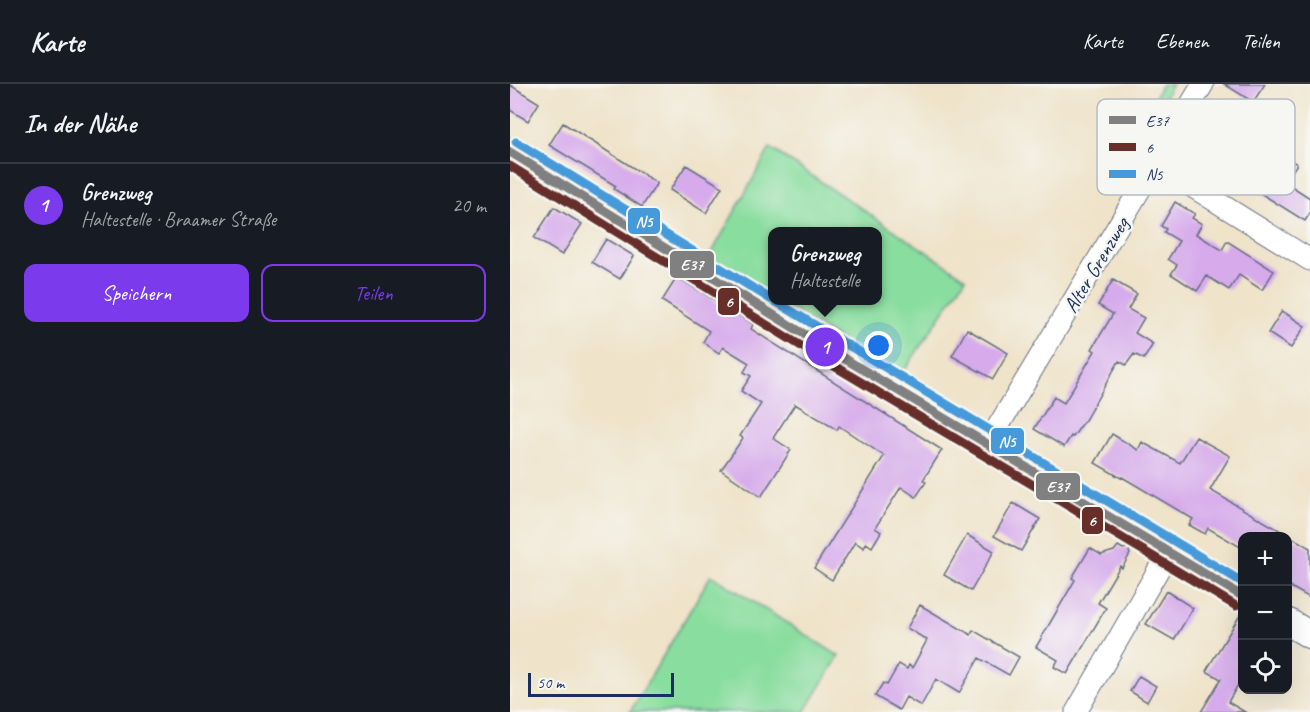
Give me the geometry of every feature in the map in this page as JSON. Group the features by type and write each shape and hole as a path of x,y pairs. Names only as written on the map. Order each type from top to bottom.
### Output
{"street":[{"name":"Alter Grenzweg","path":"1194,99 1203,84"},
{"path":"510,152 825,347 1238,594"},
{"name":"Alter Grenzweg","path":"987,445 1137,195"},
{"path":"1206,195 1310,260"},
{"path":"1076,712 1168,553"},
{"path":"1292,625 1310,635"}],"green space":[{"path":"1162,84 1172,84 1163,99 1154,99"},
{"path":"770,148 966,278 900,377 783,305 882,305 882,227 768,227 768,295 709,258"},
{"path":"711,575 839,656 805,712 630,712"}],"building":[{"path":"1224,84 1265,84 1255,99 1248,99"},
{"path":"510,85 539,103 528,121 510,110"},
{"path":"563,123 657,183 642,207 614,189 616,186 549,145"},
{"path":"686,165 722,187 706,213 670,190"},
{"path":"1295,188 1310,198 1310,213 1305,221 1263,195 1295,195"},
{"path":"1175,202 1195,214 1192,218 1202,224 1196,234 1222,250 1227,241 1274,271 1262,290 1239,275 1229,290 1207,276 1197,291 1171,274 1177,265 1168,259 1179,241 1164,232 1166,229 1161,226"},
{"path":"554,207 582,224 562,255 534,238"},
{"path":"606,239 634,256 620,279 592,262"},
{"path":"677,277 753,324 751,329 942,450 923,480 926,482 916,497 901,487 875,528 881,532 872,547 866,543 864,548 855,542 832,580 814,568 884,456 839,426 837,430 795,404 773,438 791,450 761,497 721,470 743,438 740,436 761,404 741,391 751,376 744,372 749,363 723,347 719,353 703,342 709,331 662,301"},
{"path":"1113,280 1137,294 1128,309 1144,318 1135,333 1153,344 1144,359 1134,354 1126,365 1119,361 1085,420 1064,447 1034,429 1054,397 1064,403 1095,351 1092,349 1113,314 1098,305"},
{"path":"1282,311 1305,326 1291,348 1268,333"},
{"path":"967,329 1008,353 993,379 952,356"},
{"path":"1112,434 1138,450 1142,442 1180,463 1196,437 1230,456 1210,490 1282,532 1238,532 1238,546 1208,528 1205,534 1189,525 1193,519 1095,463"},
{"path":"1013,503 1040,519 1021,551 994,536"},
{"path":"967,535 994,551 971,591 944,575"},
{"path":"1292,538 1310,548 1310,598 1292,588"},
{"path":"1118,546 1123,549 1130,547 1130,554 1122,568 1120,566 1098,603 1106,608 1067,674 1054,667 1058,660 1036,647 1075,580 1072,578 1090,548 1101,555 1114,551"},
{"path":"1166,591 1193,608 1174,640 1146,624"},
{"path":"920,605 971,635 973,630 1019,657 1009,675 979,658 959,693 936,679 921,706 906,697 899,710 875,696 883,683 887,685 899,664 907,669 909,665 912,668 927,640 907,628"},
{"path":"1238,619 1238,685 1228,702 1245,712 1201,712 1221,679 1206,671"},
{"path":"1139,676 1156,686 1147,702 1130,691"}],"transit line":[{"name":"N5","path":"516,142 768,298"},
{"name":"E37","path":"510,152 825,347 1238,594"},
{"name":"6","path":"510,166 819,357 1236,606"},
{"name":"N5","path":"781,305 1238,580"}],"place":[{"name":"Grenzweg","path":"825,347"}]}
